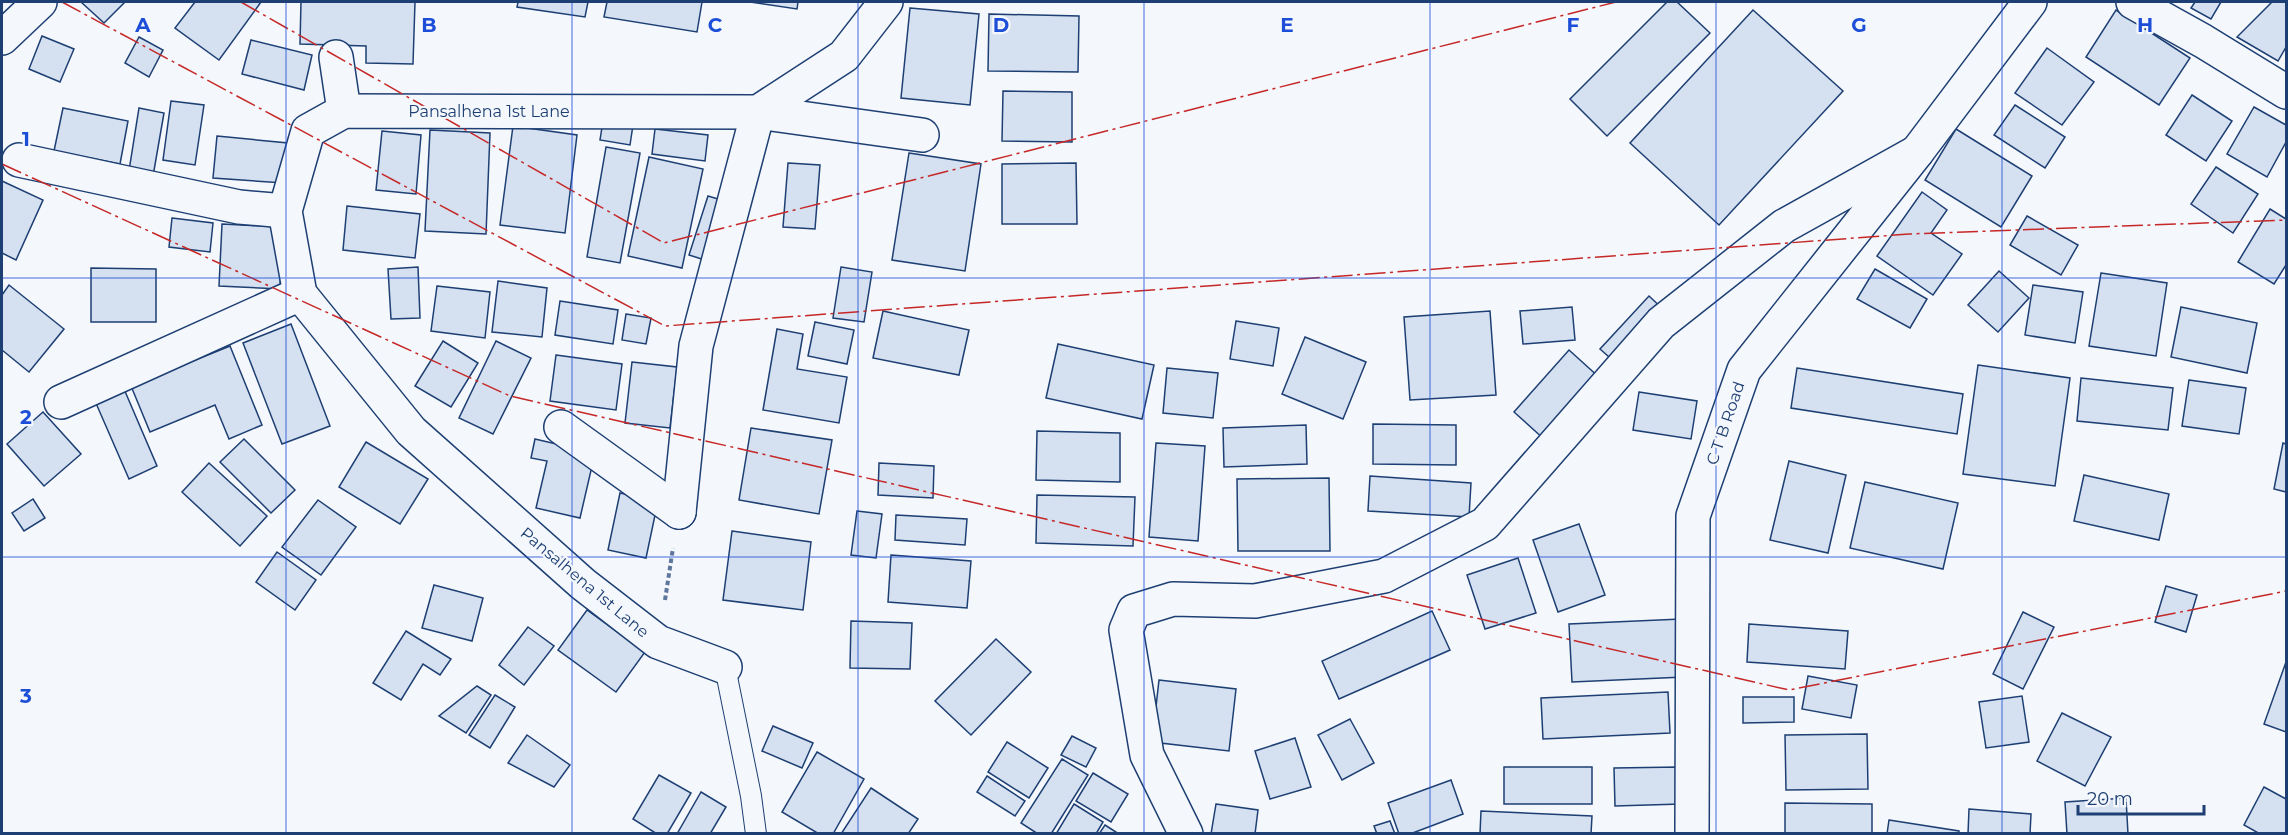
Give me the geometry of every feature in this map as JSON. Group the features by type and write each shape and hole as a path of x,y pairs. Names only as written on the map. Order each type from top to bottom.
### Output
{"street":[{"path":"2,38 40,2"},
{"path":"561,427 679,512 696,346 758,112 844,56 886,2"},
{"name":"C T B Road","path":"1692,834 1693,516 1744,370 1917,152 2030,2"},
{"path":"2133,2 2203,41 2286,92"},
{"path":"336,57 344,111"},
{"name":"Pansalhena 1st Lane","path":"658,642 583,584 411,431 300,294 285,211 308,131 344,111 758,112 922,135"},
{"path":"1186,834 1147,755 1126,630 1134,611 1173,599 1255,601 1384,576 1485,524 1661,323 1784,226 1917,152"},
{"path":"19,160 239,207 285,211"},
{"path":"61,402 300,294"},
{"path":"658,642 725,668"}],"lane":[{"path":"725,668 751,796 756,834"}],"path":[{"name":"Pansalhena 1st Lane","path":"658,642 679,512"}],"building":[{"path":"81,2 125,2 104,23"},
{"path":"195,2 261,2 219,60 175,28"},
{"path":"301,2 415,2 413,64 366,63 366,46 300,44"},
{"path":"518,2 588,2 585,17 517,7"},
{"path":"607,2 702,2 697,32 604,17"},
{"path":"750,2 798,2 797,9"},
{"path":"1667,2 1677,2 1710,33 1607,136 1570,99"},
{"path":"2195,2 2221,2 2211,19 2191,8"},
{"path":"2272,2 2286,2 2286,47 2278,61 2237,37"},
{"path":"910,8 979,14 970,105 901,98"},
{"path":"1753,10 1843,91 1719,225 1630,143"},
{"path":"2116,10 2190,58 2159,105 2086,57"},
{"path":"989,14 1079,16 1078,72 988,71"},
{"path":"42,36 74,49 60,82 29,69"},
{"path":"139,37 163,50 149,77 125,63"},
{"path":"251,40 312,55 304,90 242,74"},
{"path":"2047,48 2094,82 2062,125 2015,93"},
{"path":"1003,91 1072,92 1072,142 1002,141"},
{"path":"2192,95 2232,121 2206,161 2166,135"},
{"path":"171,101 204,105 195,165 163,160"},
{"path":"2015,105 2065,137 2045,168 1994,135"},
{"path":"2254,107 2286,125 2286,142 2267,177 2227,154"},
{"path":"63,108 128,121 120,164 54,151"},
{"path":"139,108 164,113 152,182 128,177"},
{"path":"603,121 633,125 630,145 600,140"},
{"path":"513,126 577,135 565,233 500,225"},
{"path":"655,129 708,135 705,161 652,154"},
{"path":"1956,129 2032,176 2001,227 1925,180"},
{"path":"430,130 490,133 486,234 425,231"},
{"path":"382,131 421,135 416,194 376,190"},
{"path":"217,136 288,143 284,183 213,178"},
{"path":"606,147 640,153 620,263 587,257"},
{"path":"909,153 981,164 965,271 892,260"},
{"path":"649,157 703,169 682,268 628,256"},
{"path":"788,163 820,165 815,229 783,227"},
{"path":"1076,163 1077,224 1002,224 1002,164"},
{"path":"2216,167 2258,194 2233,233 2191,204"},
{"path":"2,181 43,200 16,260 2,253"},
{"path":"1922,192 1947,210 1931,233 1962,254 1933,295 1877,256"},
{"path":"708,196 728,202 708,261 689,255"},
{"path":"347,206 420,214 415,258 343,250"},
{"path":"2270,209 2286,219 2286,265 2274,284 2238,262"},
{"path":"2027,216 2078,245 2061,275 2010,245"},
{"path":"172,218 213,223 210,252 169,247"},
{"path":"222,224 282,227 280,289 219,286"},
{"path":"418,267 420,318 391,319 388,269"},
{"path":"841,267 872,272 864,322 833,318"},
{"path":"91,268 156,269 156,322 91,322"},
{"path":"1875,269 1927,299 1910,328 1857,299"},
{"path":"1999,271 2029,298 1998,332 1968,305"},
{"path":"2101,273 2167,283 2156,356 2089,346"},
{"path":"498,281 547,288 542,337 492,332"},
{"path":"9,285 64,329 29,372 2,350 2,295"},
{"path":"2033,285 2083,292 2075,343 2025,335"},
{"path":"437,286 490,292 485,338 431,331"},
{"path":"1649,296 1666,312 1617,364 1600,349"},
{"path":"560,301 618,310 613,344 555,335"},
{"path":"1572,307 1575,340 1523,344 1520,311"},
{"path":"2181,307 2257,323 2247,373 2171,357"},
{"path":"883,311 969,330 959,375 873,358"},
{"path":"1490,311 1496,395 1410,400 1404,317"},
{"path":"626,314 651,318 646,344 622,340"},
{"path":"1236,321 1279,328 1273,366 1230,359"},
{"path":"815,322 854,330 847,364 808,356"},
{"path":"291,324 330,426 282,444 243,343"},
{"path":"777,329 803,334 797,369 847,377 839,423 763,410"},
{"path":"1305,337 1366,362 1343,419 1282,394"},
{"path":"443,341 478,363 451,407 415,386"},
{"path":"496,341 531,358 493,434 459,418"},
{"path":"1058,344 1154,365 1142,419 1046,398"},
{"path":"230,346 262,425 229,439 215,405 150,432 131,386"},
{"path":"1569,350 1601,379 1545,440 1514,412"},
{"path":"556,355 622,364 616,410 550,401"},
{"path":"632,362 677,367 670,428 625,423"},
{"path":"1978,365 2070,378 2055,486 1963,474"},
{"path":"1167,368 1218,373 1213,418 1163,413"},
{"path":"1797,368 1963,394 1957,434 1791,408"},
{"path":"2081,378 2173,388 2168,430 2077,421"},
{"path":"2189,380 2246,388 2239,434 2182,426"},
{"path":"124,389 157,466 129,479 95,401"},
{"path":"1639,392 1697,401 1691,439 1633,430"},
{"path":"43,412 81,454 44,486 7,444"},
{"path":"1373,424 1456,425 1456,465 1373,464"},
{"path":"1306,425 1307,464 1224,467 1223,428"},
{"path":"751,428 832,440 819,514 739,500"},
{"path":"1037,431 1120,433 1120,482 1036,480"},
{"path":"244,439 295,490 271,513 220,462"},
{"path":"535,439 595,453 580,518 536,508 547,461 531,458"},
{"path":"366,442 428,479 400,524 339,487"},
{"path":"1156,443 1205,446 1198,541 1149,537"},
{"path":"2283,443 2286,444 2286,492 2274,489"},
{"path":"1789,461 1846,475 1828,553 1770,540"},
{"path":"209,463 267,516 240,546 182,492"},
{"path":"879,463 934,466 933,498 878,495"},
{"path":"2084,475 2169,494 2159,540 2074,521"},
{"path":"1370,476 1471,483 1469,517 1368,511"},
{"path":"1329,478 1330,551 1238,551 1237,479"},
{"path":"1865,482 1958,503 1943,569 1850,548"},
{"path":"620,493 658,501 646,558 608,550"},
{"path":"1037,495 1135,497 1133,546 1036,543"},
{"path":"33,499 45,518 24,531 12,513"},
{"path":"318,500 356,527 321,575 282,547"},
{"path":"857,511 882,514 876,558 851,555"},
{"path":"896,515 967,519 965,545 895,540"},
{"path":"1579,524 1605,595 1558,612 1533,540"},
{"path":"732,531 811,542 803,610 723,600"},
{"path":"277,552 316,580 295,610 256,582"},
{"path":"891,555 971,561 967,608 888,602"},
{"path":"1518,558 1536,613 1485,629 1467,575"},
{"path":"434,585 483,598 472,641 422,628"},
{"path":"2166,586 2197,595 2186,632 2155,622"},
{"path":"587,610 645,652 616,692 558,650"},
{"path":"1432,611 1450,650 1339,699 1322,661"},
{"path":"2023,612 2054,627 2023,689 1993,674"},
{"path":"1681,619 1684,677 1572,682 1569,624"},
{"path":"851,621 912,623 910,669 850,668"},
{"path":"1749,624 1848,631 1845,669 1747,662"},
{"path":"528,627 554,646 524,685 499,665"},
{"path":"406,631 451,659 440,675 423,664 401,700 373,683"},
{"path":"996,639 1031,672 971,735 935,701"},
{"path":"2286,662 2286,732 2264,724"},
{"path":"1808,676 1857,685 1851,718 1802,709"},
{"path":"1159,680 1236,689 1229,751 1152,742"},
{"path":"477,686 491,695 466,733 439,716"},
{"path":"1668,692 1670,733 1543,739 1541,698"},
{"path":"495,695 515,707 490,748 469,735"},
{"path":"2022,696 2029,742 1986,748 1979,702"},
{"path":"1743,697 1794,697 1794,722 1743,723"},
{"path":"2062,713 2111,737 2085,786 2037,761"},
{"path":"1350,719 1374,763 1342,780 1318,735"},
{"path":"773,726 813,743 802,768 762,751"},
{"path":"1867,734 1868,789 1786,790 1785,735"},
{"path":"527,735 570,765 554,787 508,763"},
{"path":"1072,736 1096,748 1086,767 1061,755"},
{"path":"1295,738 1311,787 1270,799 1255,751"},
{"path":"1007,742 1048,768 1029,798 988,772"},
{"path":"817,752 864,779 833,834 819,834 782,812"},
{"path":"1062,759 1088,775 1051,834 1038,834 1021,823"},
{"path":"1504,767 1592,767 1592,804 1504,804"},
{"path":"1679,767 1681,804 1615,806 1614,768"},
{"path":"1093,773 1128,794 1111,822 1076,801"},
{"path":"659,775 691,793 667,834 657,834 633,819"},
{"path":"987,776 1025,801 1015,816 977,792"},
{"path":"1451,780 1463,814 1410,834 1399,834 1388,803"},
{"path":"2264,787 2286,799 2286,834 2260,834 2244,825"},
{"path":"871,788 918,819 908,834 841,834"},
{"path":"701,792 726,807 710,834 677,834"},
{"path":"2126,798 2128,834 2067,834 2065,802"},
{"path":"1785,803 1872,804 1872,834 1785,834"},
{"path":"1074,804 1103,822 1096,834 1056,834"},
{"path":"1216,804 1258,810 1255,834 1211,834"},
{"path":"1969,809 2031,814 2030,834 1968,834"},
{"path":"1481,811 1592,816 1591,834 1480,834"},
{"path":"1889,820 1959,831 1959,834 1887,834"},
{"path":"1390,821 1395,834 1377,834 1374,826"},
{"path":"1105,825 1119,834 1099,834"}],"power":[{"path":"62,2 665,326 1909,234 2286,220"},
{"path":"241,2 664,243 1616,2"},
{"path":"2,164 510,396 1789,690 2286,591"}]}
